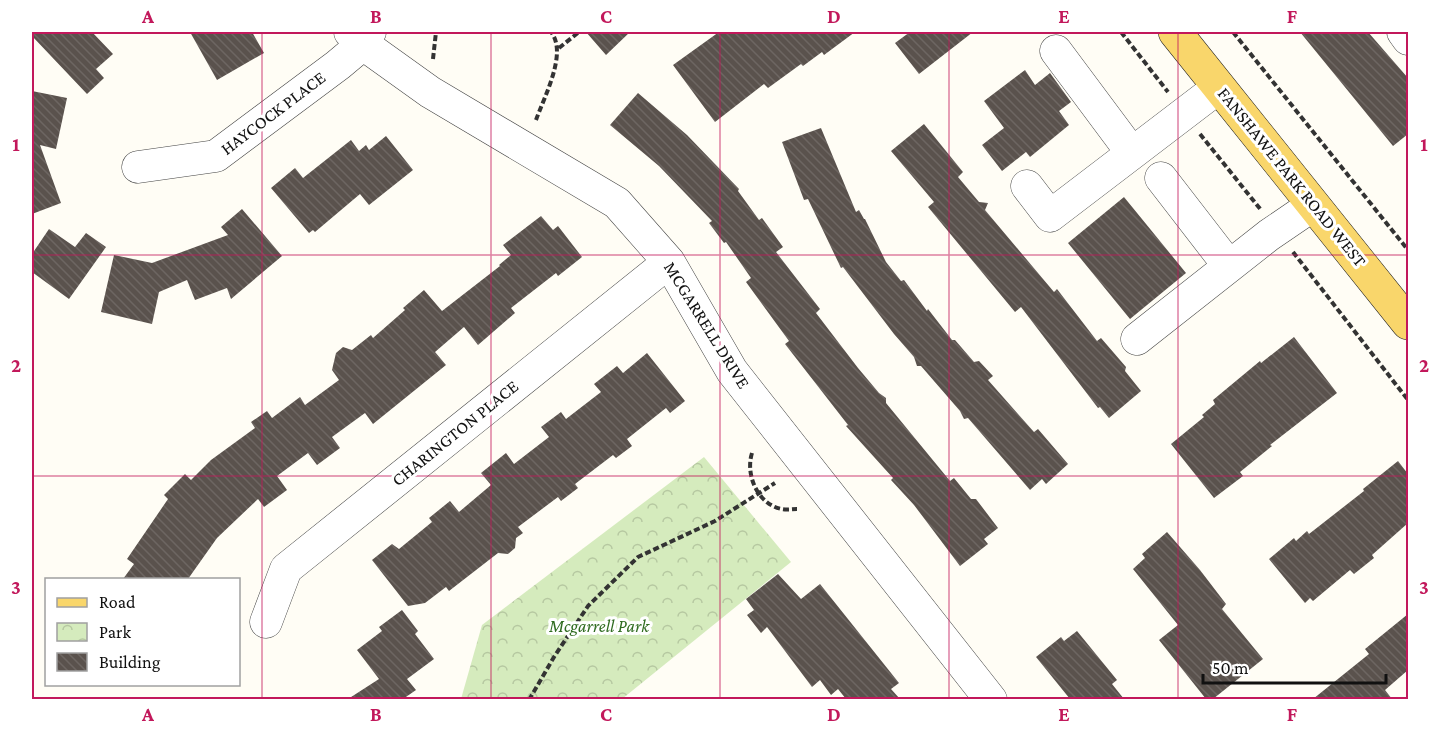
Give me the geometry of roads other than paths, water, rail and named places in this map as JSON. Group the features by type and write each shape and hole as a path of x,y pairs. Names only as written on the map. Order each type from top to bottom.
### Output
{"main road":[{"name":"FANSHAWE PARK ROAD WEST","path":"1175,32 1408,323"}],"street":[{"path":"1403,32 1408,39"},
{"name":"HAYCOCK PLACE","path":"138,167 216,156 338,64 361,36"},
{"name":"MCGARRELL DRIVE","path":"361,36 430,92 617,203 669,262 732,371 991,699"},
{"path":"1056,51 1132,153"},
{"path":"1028,186 1050,216 1219,87"},
{"path":"1161,178 1229,266"},
{"path":"1137,339 1269,235 1313,205"},
{"name":"CHARINGTON PLACE","path":"266,622 286,569 669,262"}],"park label":[{"name":"Mcgarrell Park","path":"599,626"}]}
